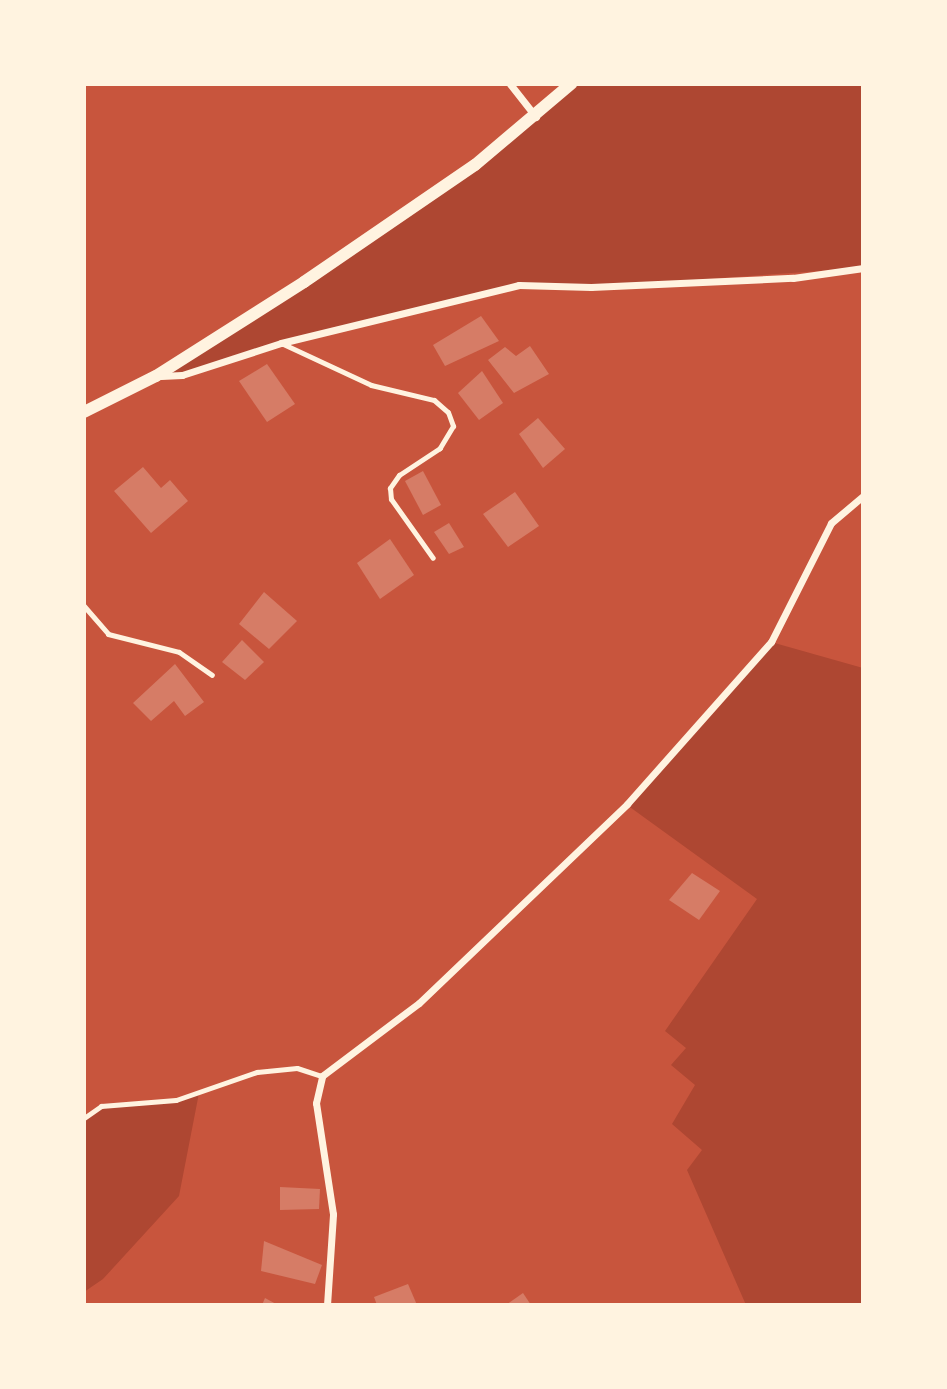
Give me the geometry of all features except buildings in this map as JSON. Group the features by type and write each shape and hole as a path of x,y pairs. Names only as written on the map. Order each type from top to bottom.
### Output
{"street":[{"path":"510,84 536,117"},
{"path":"84,412 156,376 338,259 475,165 536,117 571,84"},
{"path":"156,376 182,375 281,343 519,285 592,288 793,278 863,268"},
{"path":"327,1305 333,1214 316,1103 322,1076 419,1003 627,804 771,642 831,523 863,496"}],"lane":[{"path":"281,343 371,385 434,400 448,412 453,426 440,449 398,475 390,488 391,499 433,558"},
{"path":"84,606 108,634 179,652 212,675"},
{"path":"84,1118 101,1106 176,1100 257,1072 298,1069 322,1076"}],"shaded area":[{"path":"571,84 863,84 863,268 591,287 519,285 281,343 182,375 156,376 536,117"},
{"path":"771,642 863,668 863,1305 746,1305 687,1170 702,1150 672,1124 695,1085 671,1065 686,1048 665,1031 757,899 627,805"},
{"path":"199,1093 179,1196 103,1279 84,1292 84,1118 101,1106 158,1103"}]}
